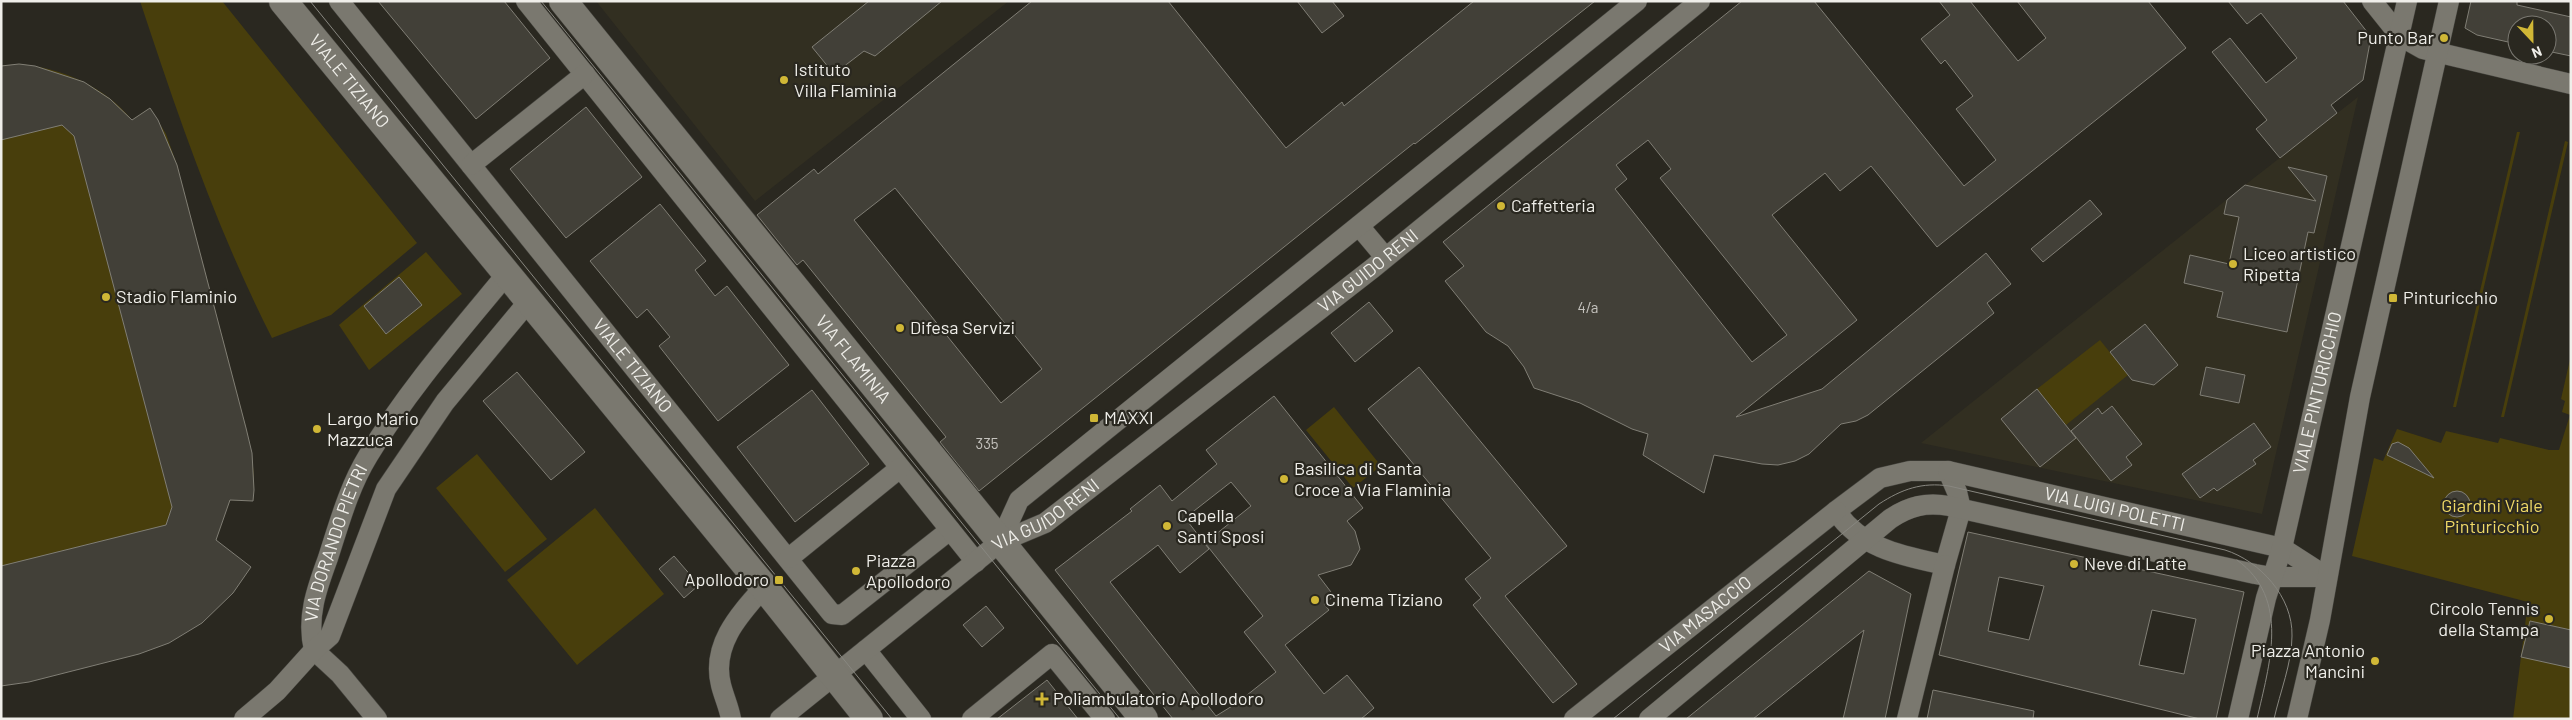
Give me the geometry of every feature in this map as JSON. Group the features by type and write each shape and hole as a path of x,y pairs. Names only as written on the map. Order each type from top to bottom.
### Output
{"street":[{"name":"VIALE TIZIANO","path":"282,1 764,587 869,719"},
{"name":"VIALE TIZIANO","path":"339,1 789,558 831,613 839,616 950,530"},
{"name":"VIA FLAMINIA","path":"526,1 976,562"},
{"name":"VIA FLAMINIA","path":"562,1 1144,719"},
{"name":"VIA GUIDO RENI","path":"1000,542 1019,500 1637,1"},
{"name":"VIA GUIDO RENI","path":"1000,542 1045,523 1385,257 1700,1"},
{"path":"2372,1 2400,36 2415,45 2438,54 2571,84"},
{"name":"VIALE PINTURICCHIO","path":"2272,577 2282,548 2407,1"},
{"path":"2297,719 2320,620 2360,396 2449,1"},
{"path":"472,165 585,74"},
{"path":"1359,226 1385,257"},
{"name":"VIA DORANDO PIETRI","path":"314,650 310,625 319,585 348,498 372,450 427,373 506,275"},
{"name":"VIA DORANDO PIETRI","path":"244,719 290,678 314,650 326,641 333,629 381,499 445,402 528,302"},
{"path":"372,450 399,469"},
{"path":"789,558 900,468"},
{"name":"VIA LUIGI POLETTI","path":"1836,511 1875,481 1888,474 1921,470 1948,471 2282,548 2327,577"},
{"path":"1908,719 1960,509 1957,492 1948,471"},
{"name":"VIA LUIGI POLETTI","path":"1865,541 1890,519 1916,506 1935,503 2272,577 2327,577"},
{"path":"1836,511 1849,528 1865,541 1889,551 1945,565"},
{"name":"VIA MASACCIO","path":"1574,719 1836,511"},
{"path":"1649,719 1865,541"},
{"path":"780,719 1000,542"},
{"path":"2238,719 2272,577"},
{"path":"732,719 721,685 720,655 732,625 764,587"},
{"path":"314,650 340,674 377,719"},
{"path":"866,650 921,719"},
{"path":"972,719 1052,654 1105,719"}],"shaded area":[{"name":"Istituto Villa Flaminia","path":"596,1 1009,1 755,201"},
{"name":"Liceo artistico Ripetta","path":"2358,97 2262,514 1921,443 2245,185"},
{"path":"2457,491 2466,495 2470,504 2466,513 2457,517 2448,513 2444,504 2448,495"}],"green space":[{"path":"140,1 222,1 417,243 331,315 272,338 216,214 184,130"},
{"name":"Stadio Flaminio","path":"19,64 51,70 81,81 109,97 132,120 150,108 166,134 177,165 246,428 253,465 254,492 253,501 230,500 216,539 1,640 1,66"},
{"path":"2517,132 2520,132 2456,407 2453,407"},
{"path":"2565,141 2568,142 2504,417 2501,417"},
{"path":"426,252 462,294 369,370 339,325"},
{"path":"2100,340 2128,375 2066,425 2037,389"},
{"name":"Giardini Viale Pinturicchio","path":"2571,355 2571,719 2513,719 2528,602 2352,556 2374,458 2383,461 2397,429 2441,443 2446,431 2498,443 2500,438 2549,450 2559,450 2570,415 2562,412 2565,401 2561,399"},
{"path":"1334,407 1381,466 1353,488 1306,430"},
{"path":"477,454 547,539 505,572 436,488"},
{"path":"595,508 664,594 577,665 507,580"}],"building":[{"path":"378,1 504,1 550,58 476,119"},
{"path":"869,1 942,1 875,56 864,51 834,74 812,47"},
{"path":"1032,1 1168,1 1286,148 1342,102 1344,106 1474,1 1595,1 1414,143 979,491 940,442 946,437 803,260 797,265 757,215 814,169 818,174","holes":["895,188 1042,369 1001,403 854,220"]},
{"path":"1297,1 1332,1 1344,16 1322,33"},
{"path":"1742,1 1814,1 1964,186 1996,160 1956,109 1973,96 1945,60 1941,64 1921,39 1950,15 1939,1 1970,1 2018,61 2046,38 2017,1 2148,1 2186,48 1937,247 1871,166 1840,191 1825,173 1772,215 1857,320 1736,417 1822,389 1986,253 2011,284 1987,303 1994,313 1868,415 1856,421 1841,424 1809,454 1795,461 1778,465 1762,464 1714,455 1704,493 1643,455 1648,434 1632,429 1580,403 1534,388 1524,367 1508,346 1486,332 1445,281 1464,266 1443,242","holes":["1648,140 1671,169 1660,178 1787,335 1752,362 1615,189 1627,179 1616,165"]},
{"path":"2228,1 2343,1 2371,37 2363,80 2331,105 2337,113 2280,158 2256,129 2267,120 2212,52 2230,38 2266,83 2297,58 2261,13 2247,24"},
{"path":"2471,1 2517,1 2517,5 2571,17 2571,56 2557,53 2557,15 2507,15 2507,42 2477,35 2465,28"},
{"path":"19,64 35,66 84,82 110,99 132,120 150,108 158,120 177,165 246,428 252,453 254,490 253,501 230,500 216,540 251,567 233,593 202,623 169,643 139,654 29,682 1,686 1,566 166,525 172,507 74,136 62,125 1,140 1,66"},
{"path":"586,107 642,177 566,238 510,169"},
{"path":"2288,167 2327,176 2314,233 2308,232 2287,332 2217,317 2223,292 2184,283 2190,255 2229,264 2239,217 2224,214 2227,200 2245,185 2316,201"},
{"path":"2090,200 2102,214 2043,262 2031,249"},
{"path":"660,204 706,261 695,270 715,296 727,286 789,365 718,421 659,346 670,337 647,309 637,318 590,261"},
{"path":"399,277 422,305 386,334 364,306"},
{"path":"1369,302 1393,331 1355,362 1331,333"},
{"path":"2145,324 2178,365 2154,385 2132,380 2110,352"},
{"path":"1419,367 1567,546 1505,596 1577,684 1553,703 1473,605 1481,598 1465,579 1491,558 1368,409"},
{"path":"2206,367 2245,375 2239,403 2200,395"},
{"path":"517,372 585,452 551,480 483,401"},
{"path":"2037,389 2076,438 2040,467 2001,419"},
{"path":"812,390 869,464 795,522 737,447"},
{"path":"1274,396 1363,508 1347,521 1355,531 1360,549 1351,565 1318,575 1334,596 1324,604 1329,610 1285,645 1324,694 1347,675 1374,708 1361,719 1173,719 1055,570 1132,511 1130,509 1160,485 1172,501 1217,464 1206,450","holes":["1231,482 1251,506 1205,543 1263,616 1244,632 1276,672 1237,703 1216,716 1110,582 1158,545 1180,573 1209,549 1185,518"]},
{"path":"2112,406 2142,444 2126,457 2132,465 2111,481 2071,431 2098,408 2102,414"},
{"path":"2254,423 2271,447 2253,460 2256,464 2217,491 2214,488 2200,498 2182,474"},
{"path":"2398,442 2409,448 2434,478 2387,455 2392,444"},
{"path":"2457,491 2466,495 2470,504 2466,513 2457,517 2448,513 2444,504 2448,495"},
{"path":"1968,532 2244,592 2216,719 2200,719 1939,655","holes":["1999,577 2044,586 2029,640 1988,631","2152,610 2196,619 2184,674 2139,665"]},
{"path":"674,556 699,585 684,598 659,569"},
{"path":"1869,571 1911,594 1885,719 1843,719 1864,630 1753,719 1686,719"},
{"path":"986,606 1004,628 982,647 963,625"},
{"path":"2530,621 2571,630 2571,668 2521,657"},
{"name":"Poliambulatorio Apollodoro","path":"1047,680 1078,719 997,719"},
{"path":"1933,690 2034,711 2033,719 1927,719"}],"tram line":[{"path":"310,1 892,719"},
{"path":"541,1 1120,719"},
{"path":"1613,719 1879,504 1896,494 1912,488 1930,485 1949,486 2225,550 2238,555 2250,563 2272,583 2287,608 2291,622 2290,657 2274,719"},
{"path":"2237,560 2254,576 2265,594 2270,613 2272,634 2270,655 2257,719"}],"place":[{"name":"Punto Bar","path":"2444,38"},
{"name":"Istituto Villa Flaminia","path":"784,80"},
{"name":"Caffetteria","path":"1501,206"},
{"name":"Liceo artistico Ripetta","path":"2233,264"},
{"name":"Stadio Flaminio","path":"106,297"},
{"name":"Pinturicchio","path":"2393,298"},
{"name":"Difesa Servizi","path":"900,328"},
{"name":"MAXXI","path":"1094,418"},
{"name":"Largo Mario Mazzuca","path":"317,429"},
{"name":"Basilica di Santa Croce a Via Flaminia","path":"1284,479"},
{"name":"Capella Santi Sposi","path":"1167,526"},
{"name":"Neve di Latte","path":"2074,564"},
{"name":"Piazza Apollodoro","path":"856,571"},
{"name":"Apollodoro","path":"779,580"},
{"name":"Cinema Tiziano","path":"1315,600"},
{"name":"Circolo Tennis della Stampa","path":"2549,619"},
{"name":"Piazza Antonio Mancini","path":"2375,661"},
{"name":"Poliambulatorio Apollodoro","path":"1042,699"}]}
